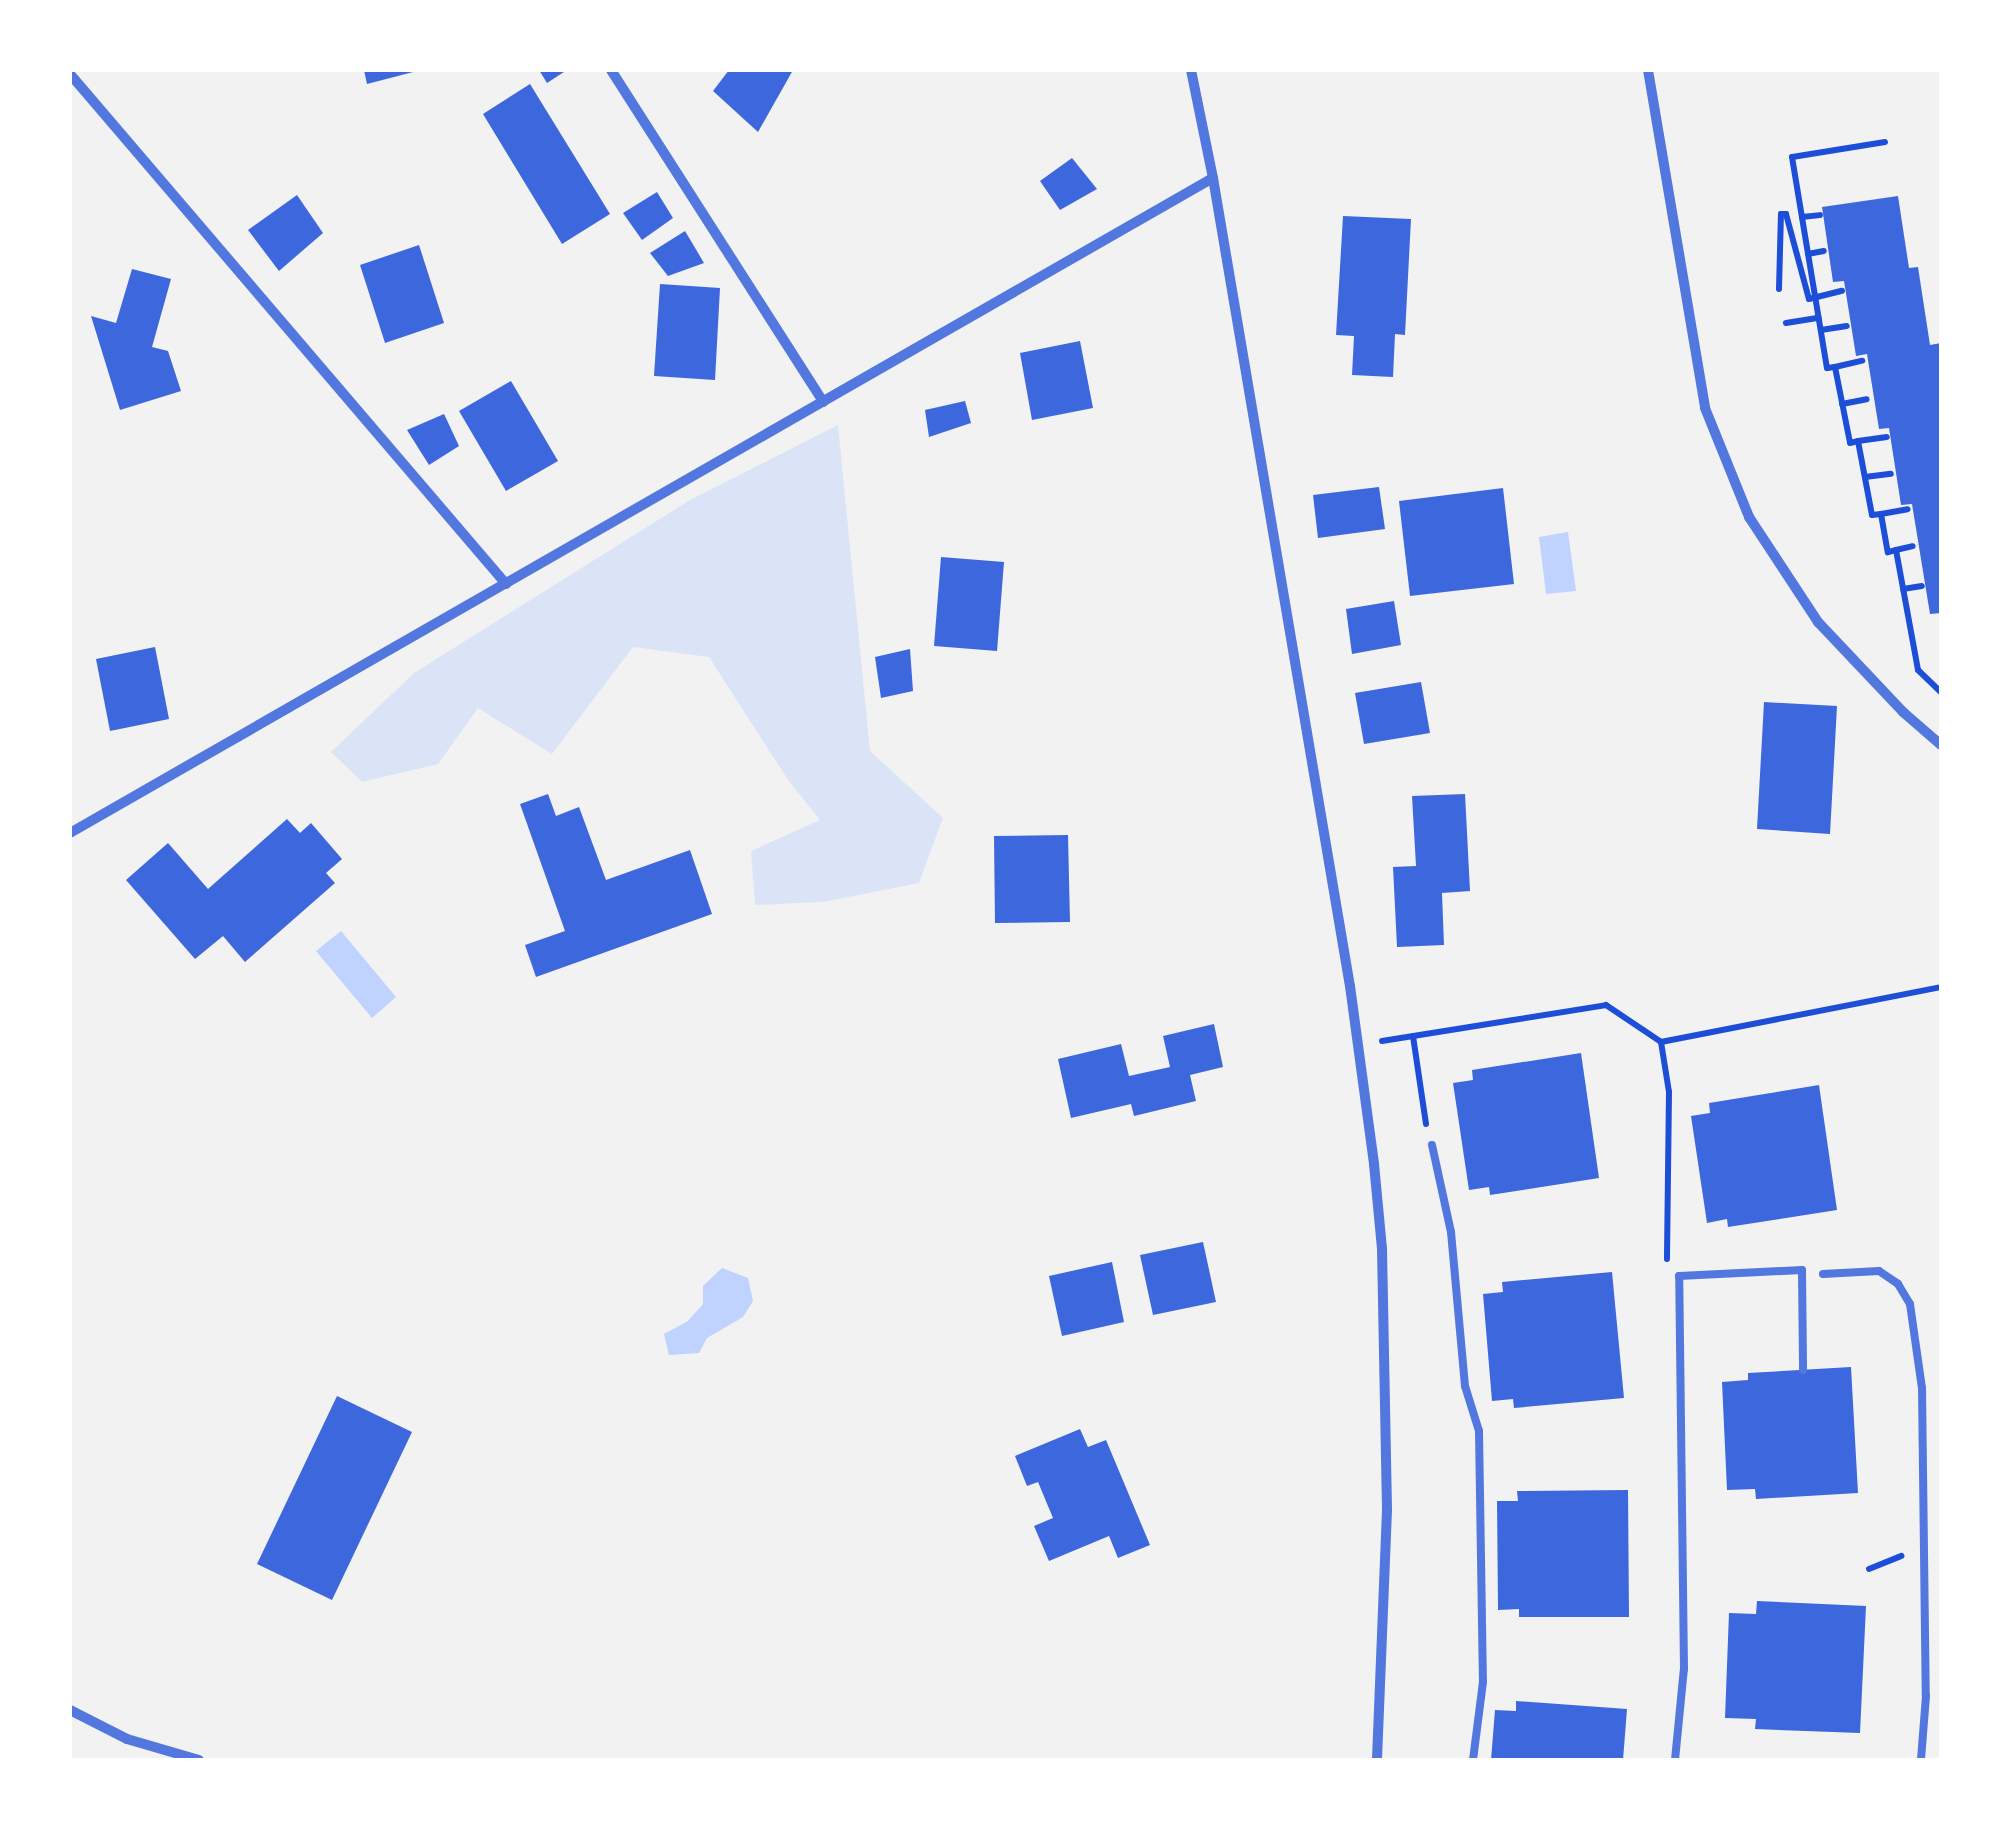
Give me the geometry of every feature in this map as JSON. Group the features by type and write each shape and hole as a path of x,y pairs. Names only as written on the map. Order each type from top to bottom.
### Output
{"street":[{"path":"611,70 823,402"},
{"path":"1190,70 1214,178 1355,1016 1374,1164 1382,1264 1387,1510 1377,1760"},
{"path":"1648,70 1705,408 1749,517 1818,622 1902,712 1941,745"},
{"path":"70,74 506,584"},
{"path":"70,833 1214,178"},
{"path":"70,1710 127,1738 198,1760"}],"lane":[{"path":"1432,1145 1451,1232 1465,1386 1479,1430 1483,1682 1474,1760"},
{"path":"1675,1760 1684,1669 1678,1276 1802,1270 1803,1370"},
{"path":"1823,1274 1879,1271 1898,1284 1910,1304 1922,1388 1926,1696 1921,1760"}],"path":[{"path":"1862,361 1827,368 1792,156 1885,142"},
{"path":"1779,290 1781,214 1786,214 1809,299 1842,291"},
{"path":"1802,217 1820,214"},
{"path":"1808,254 1824,251"},
{"path":"1786,323 1819,318"},
{"path":"1821,330 1847,326"},
{"path":"1835,367 1850,443 1886,437"},
{"path":"1842,404 1867,399"},
{"path":"1858,442 1872,515 1908,509"},
{"path":"1864,477 1891,474"},
{"path":"1880,514 1888,552 1913,546"},
{"path":"1896,550 1918,670 1941,692"},
{"path":"1903,589 1922,586"},
{"path":"1377,1042 1606,1005 1661,1042 1941,987"},
{"path":"1413,1036 1432,1145"},
{"path":"1661,1042 1669,1092 1666,1256 1678,1276"},
{"path":"1869,1569 1900,1556"}],"shaded area":[{"path":"838,425 870,751 943,818 919,883 823,902 755,905 751,851 820,820 788,780 709,657 633,647 552,754 478,708 438,764 362,782 331,752 414,673 690,500"}],"water":[{"path":"1568,532 1576,591 1546,594 1539,537"},
{"path":"341,931 396,997 372,1018 316,951"},
{"path":"722,1268 748,1278 753,1301 743,1317 707,1338 699,1353 669,1355 664,1334 688,1321 703,1304 703,1286"}],"building":[{"path":"364,70 417,70 417,71 367,84"},
{"path":"539,70 567,70 547,83"},
{"path":"729,70 793,70 758,132 713,91"},
{"path":"530,84 610,214 562,244 483,114"},
{"path":"1072,158 1097,189 1060,210 1040,181"},
{"path":"657,192 673,218 642,240 623,213"},
{"path":"297,195 323,233 279,271 248,230"},
{"path":"1898,196 1909,268 1918,267 1930,345 1941,343 1941,613 1930,614 1912,504 1901,505 1889,428 1879,429 1867,354 1856,356 1844,281 1833,282 1822,207"},
{"path":"1343,216 1411,219 1405,335 1395,334 1393,377 1352,375 1354,336 1336,335"},
{"path":"685,231 704,263 668,276 650,253"},
{"path":"419,245 444,323 385,343 360,265"},
{"path":"132,269 171,279 152,347 168,351 181,391 120,410 91,316 116,323"},
{"path":"660,284 720,288 715,380 654,376"},
{"path":"1080,341 1093,408 1032,420 1020,353"},
{"path":"511,381 558,461 506,491 459,411"},
{"path":"965,401 971,423 929,437 925,410"},
{"path":"444,414 459,446 429,465 407,430"},
{"path":"1379,487 1385,529 1318,538 1313,495"},
{"path":"1503,488 1514,584 1410,596 1399,501"},
{"path":"941,557 1004,562 997,651 934,646"},
{"path":"1394,601 1401,645 1352,654 1346,609"},
{"path":"155,647 169,719 110,731 96,659"},
{"path":"910,649 913,691 881,698 875,657"},
{"path":"1421,682 1430,733 1364,744 1355,693"},
{"path":"1764,702 1837,706 1830,834 1757,829"},
{"path":"548,794 556,816 579,807 606,880 690,850 712,914 536,977 525,945 565,931 520,804"},
{"path":"1465,794 1470,891 1442,893 1444,945 1397,947 1393,867 1416,866 1412,796"},
{"path":"287,819 300,833 311,823 342,859 326,873 335,883 245,962 223,936 195,959 126,880 168,843 208,889"},
{"path":"1068,835 1070,922 995,923 994,836"},
{"path":"1214,1024 1223,1067 1190,1075 1196,1101 1134,1116 1131,1104 1071,1118 1058,1059 1121,1044 1129,1076 1170,1067 1163,1036"},
{"path":"1581,1053 1599,1178 1490,1195 1489,1187 1469,1190 1453,1083 1473,1080 1472,1070"},
{"path":"1819,1085 1837,1210 1728,1227 1727,1219 1707,1223 1691,1116 1710,1113 1709,1103"},
{"path":"1203,1242 1216,1302 1153,1315 1140,1255"},
{"path":"1112,1262 1124,1322 1062,1336 1049,1276"},
{"path":"1612,1272 1624,1398 1514,1408 1513,1399 1492,1401 1483,1294 1503,1292 1502,1282"},
{"path":"1851,1367 1858,1493 1756,1499 1755,1489 1727,1490 1722,1382 1748,1380 1748,1373"},
{"path":"337,1396 412,1432 332,1600 257,1564"},
{"path":"1080,1429 1088,1447 1106,1440 1150,1545 1118,1558 1109,1536 1049,1561 1034,1526 1053,1518 1038,1482 1027,1486 1015,1456"},
{"path":"1628,1490 1629,1617 1519,1617 1519,1609 1498,1610 1497,1501 1518,1501 1517,1491"},
{"path":"1757,1601 1866,1606 1860,1733 1755,1729 1756,1719 1725,1718 1729,1613 1756,1614"},
{"path":"1516,1701 1627,1709 1623,1760 1491,1760 1495,1710 1516,1711"}]}
